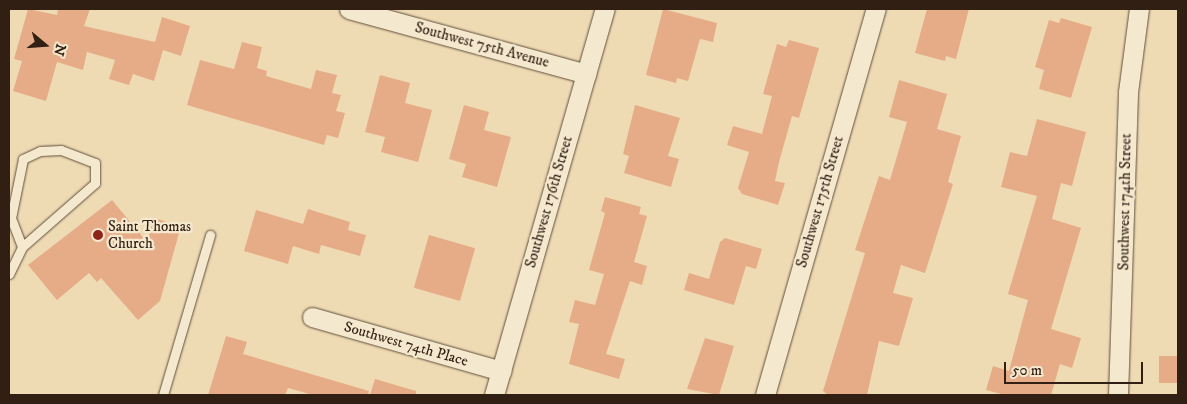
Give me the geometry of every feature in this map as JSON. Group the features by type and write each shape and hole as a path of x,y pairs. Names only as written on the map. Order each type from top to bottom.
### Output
{"street":[{"name":"Southwest 75th Avenue","path":"349,9 586,74"},
{"name":"Southwest 176th Street","path":"494,395 605,9"},
{"name":"Southwest 175th Street","path":"765,395 876,9"},
{"name":"Southwest 174th Street","path":"1118,395 1128,92 1139,9"},
{"name":"Southwest 74th Place","path":"312,317 501,372"}],"lane":[{"path":"9,274 22,247 82,198 95,183 95,163 61,150 40,150 23,159 11,218 22,247"},
{"path":"163,395 210,235"}],"building":[{"path":"28,9 57,15 58,9 90,9 84,26 155,42 162,17 190,26 181,56 163,50 154,81 133,74 129,85 109,79 115,60 87,52 83,70 57,62 46,101 13,91 22,61 14,59"},
{"path":"663,9 717,23 713,42 700,39 688,81 677,78 676,83 646,75"},
{"path":"927,9 969,9 956,59 946,56 945,61 915,53"},
{"path":"1061,18 1092,27 1071,98 1039,89 1044,70 1035,67 1049,20 1059,23"},
{"path":"789,40 819,48 799,118 792,116 779,162 775,181 785,183 778,205 742,194 738,188 749,152 727,145 733,126 762,134 772,96 763,94 777,44 786,47"},
{"path":"242,42 262,47 257,68 267,71 266,76 311,89 316,70 337,75 332,93 341,95 336,111 345,113 338,138 327,135 324,145 187,105 200,60 234,69"},
{"path":"380,75 410,83 405,103 432,110 418,162 381,152 385,137 365,132"},
{"path":"899,80 947,94 937,129 961,136 948,182 953,184 925,273 901,265 893,293 913,298 899,346 879,341 867,395 828,395 823,391 865,253 855,250 879,176 890,180 907,122 889,117"},
{"path":"464,105 489,112 484,130 511,137 497,187 462,177 466,164 449,159"},
{"path":"635,105 680,118 668,156 679,159 671,187 624,173 629,156 623,154"},
{"path":"1037,119 1086,132 1072,186 1061,183 1052,219 1081,228 1051,329 1081,338 1072,368 1060,364 1051,395 1005,395 986,390 993,366 1009,371 1028,300 1008,294 1037,196 1001,187 1010,152 1027,156"},
{"path":"605,197 641,207 639,214 647,216 634,262 647,266 642,285 630,281 606,354 625,359 619,379 569,364 579,324 569,322 575,300 595,305 604,274 589,270 605,213 601,211"},
{"path":"112,200 147,242 154,218 181,226 160,301 138,320 101,278 97,282 89,273 57,300 28,265"},
{"path":"308,209 350,222 348,230 366,235 360,256 321,245 319,254 293,246 288,264 244,251 256,210 303,224"},
{"path":"429,235 475,248 460,301 414,288"},
{"path":"725,238 762,249 756,269 746,266 734,305 684,290 689,273 709,279 720,242"},
{"path":"226,336 247,342 243,354 369,391 368,395 313,395 288,388 285,395 208,395"},
{"path":"705,338 734,346 719,395 687,389"},
{"path":"1159,356 1178,356 1178,383 1159,383"},
{"path":"375,379 416,391 416,395 370,395"}],"place":[{"name":"Saint Thomas Church","path":"98,235"}]}
